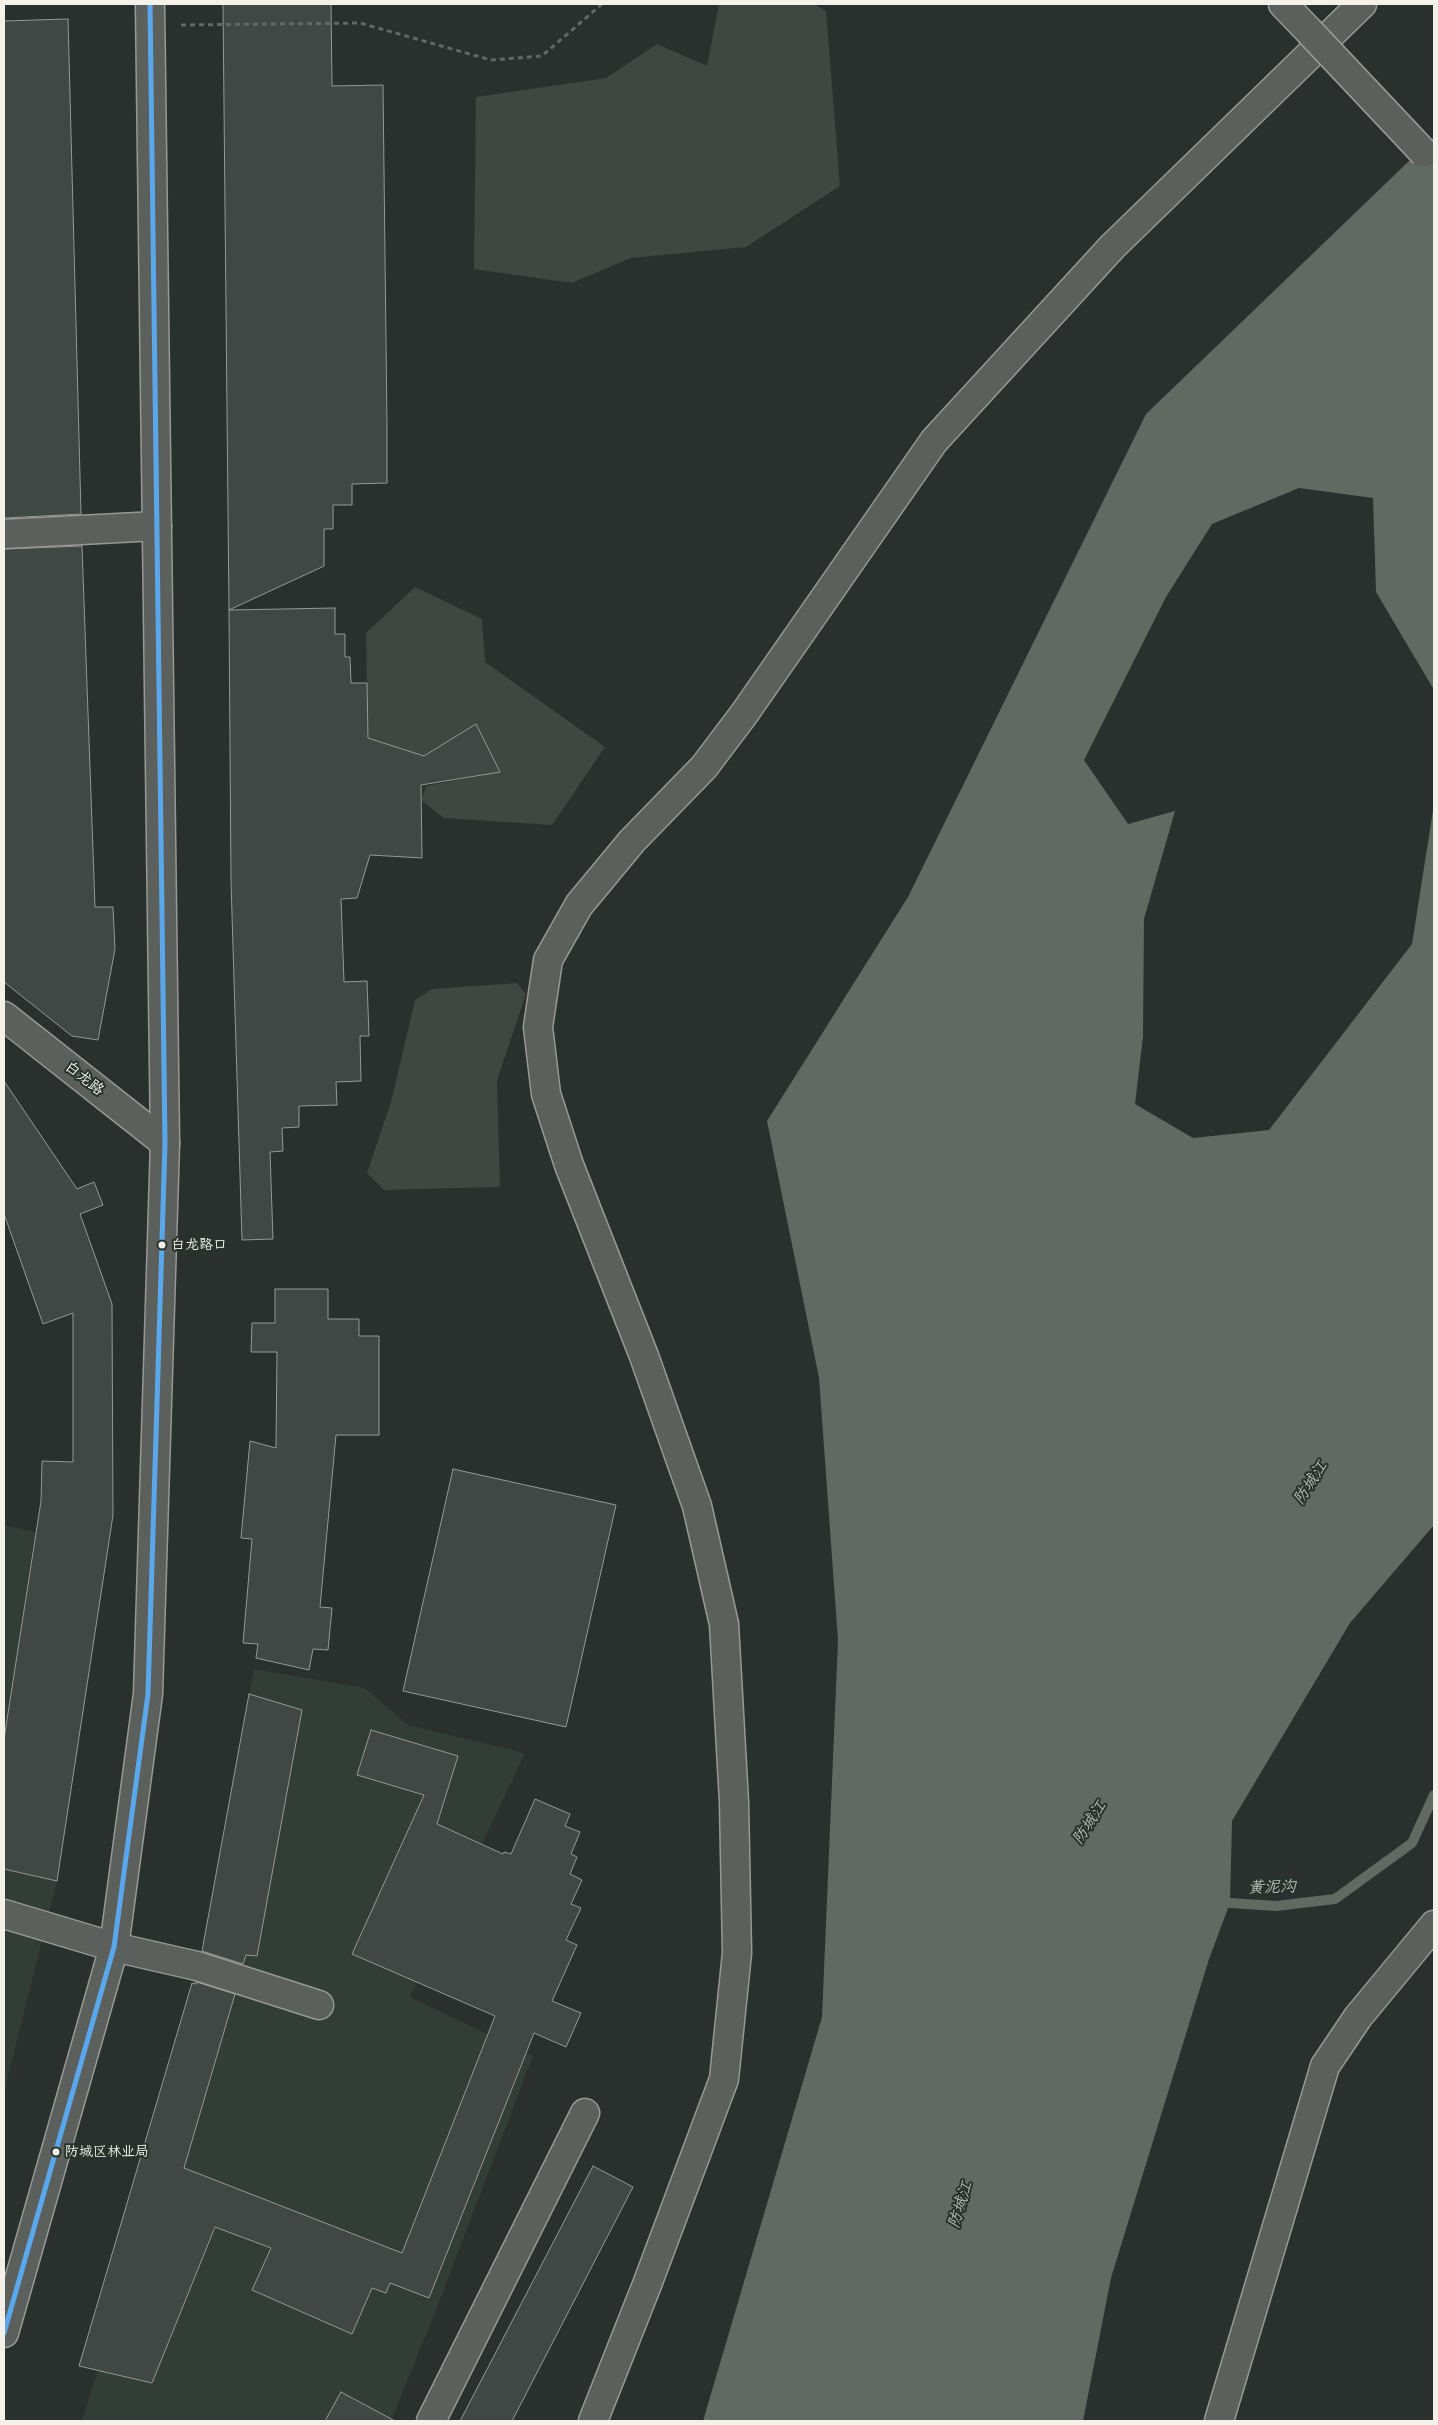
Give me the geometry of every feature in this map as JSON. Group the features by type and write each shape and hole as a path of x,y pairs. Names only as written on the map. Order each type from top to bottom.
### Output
{"street":[{"path":"1283,4 1434,163"},
{"path":"593,2421 648,2282 724,2079 737,1953 734,1802 724,1624 697,1506 644,1356 569,1166 546,1094 538,1026 548,960 579,905 632,841 704,767 744,714 934,441 1112,248 1362,4"},
{"path":"4,2333 114,1947 148,1694 165,1143 150,14"},
{"path":"4,534 157,526"},
{"name":"白龙路","path":"4,1016 165,1143"},
{"path":"4,1914 114,1947 197,1966 319,2005"},
{"path":"1218,2421 1325,2066 1358,2017 1434,1925"},
{"path":"431,2421 585,2113"}],"path":[{"path":"150,14 360,23 491,60 542,56 602,4"}],"shaded area":[{"path":"719,4 814,4 826,11 840,186 746,247 631,258 572,283 474,269 476,97 606,78 657,44 707,66"},
{"path":"415,587 482,619 485,662 605,747 552,825 444,818 421,800 426,786 500,772 475,725 424,756 331,726 337,698 367,697 366,633"},
{"path":"517,983 526,994 497,1080 500,1187 384,1190 367,1173 391,1102 415,1000 432,989"},
{"path":"4,1525 35,1532 4,1739"},
{"path":"254,1669 365,1688 408,1725 525,1753 410,1997 533,2056 436,2310 391,2421 82,2421 98,2370 152,2383 215,2228 127,2206 203,1947"},
{"path":"4,1869 57,1881 4,2092"}],"water":[{"name":"防城江","path":"1434,137 1434,690 1376,592 1373,498 1299,488 1212,524 1166,597 1084,760 1128,824 1175,811 1144,919 1143,1037 1135,1104 1193,1138 1269,1130 1412,944 1434,804 1434,1525 1350,1623 1232,1821 1230,1903 1209,1959 1111,2278 1083,2421 703,2421 822,2017 838,1640 819,1378 767,1121 908,897 1146,414"}],"building":[{"path":"223,4 331,4 332,86 383,85 387,427 387,483 352,484 352,505 333,505 333,529 324,529 324,566 229,610"},
{"path":"68,19 81,514 4,518 4,21"},
{"path":"82,546 95,907 113,907 115,949 98,1040 72,1036 4,982 4,549"},
{"path":"335,608 335,634 345,634 345,657 350,657 351,683 367,683 368,738 424,756 476,724 500,772 421,785 422,858 370,855 357,898 341,899 344,982 367,981 369,1036 360,1036 361,1081 336,1082 337,1105 299,1106 299,1127 282,1128 283,1151 270,1152 273,1239 242,1240 231,882 229,610"},
{"path":"4,1081 77,1189 94,1182 103,1205 80,1214 112,1304 113,1515 57,1881 4,1869 4,1739 41,1501 42,1461 73,1462 73,1313 43,1324 4,1214"},
{"path":"275,1289 328,1289 328,1319 359,1319 359,1336 379,1336 379,1435 336,1435 320,1607 332,1608 328,1650 313,1649 309,1670 256,1658 258,1644 243,1643 252,1539 241,1538 250,1441 276,1448 277,1352 251,1352 252,1323 275,1323"},
{"path":"453,1469 616,1505 566,1727 403,1691"},
{"path":"249,1694 302,1710 257,1956 246,1955 243,1964 202,1951"},
{"path":"371,1730 458,1756 437,1824 503,1854 504,1852 511,1854 535,1799 570,1814 565,1826 580,1832 571,1854 577,1857 570,1874 582,1880 571,1904 581,1908 566,1940 577,1945 552,2001 581,2013 566,2047 534,2033 429,2298 390,2283 386,2293 372,2288 352,2334 252,2290 271,2248 215,2227 152,2383 79,2366 192,1983 196,1984 196,1982 235,1994 184,2168 402,2253 495,2016 352,1954 424,1795 357,1775"},
{"path":"593,2166 633,2187 512,2421 460,2421"},
{"path":"341,2392 395,2421 325,2421"}],"waterway":[{"name":"黄泥沟","path":"1217,1900 1230,1903 1276,1906 1335,1899 1412,1843 1434,1795"}],"transit line":[{"path":"4,2333 114,1947 148,1694 165,1143 150,4"}],"place":[{"name":"白龙路口","path":"162,1245"},
{"name":"防城区林业局","path":"56,2152"}]}
